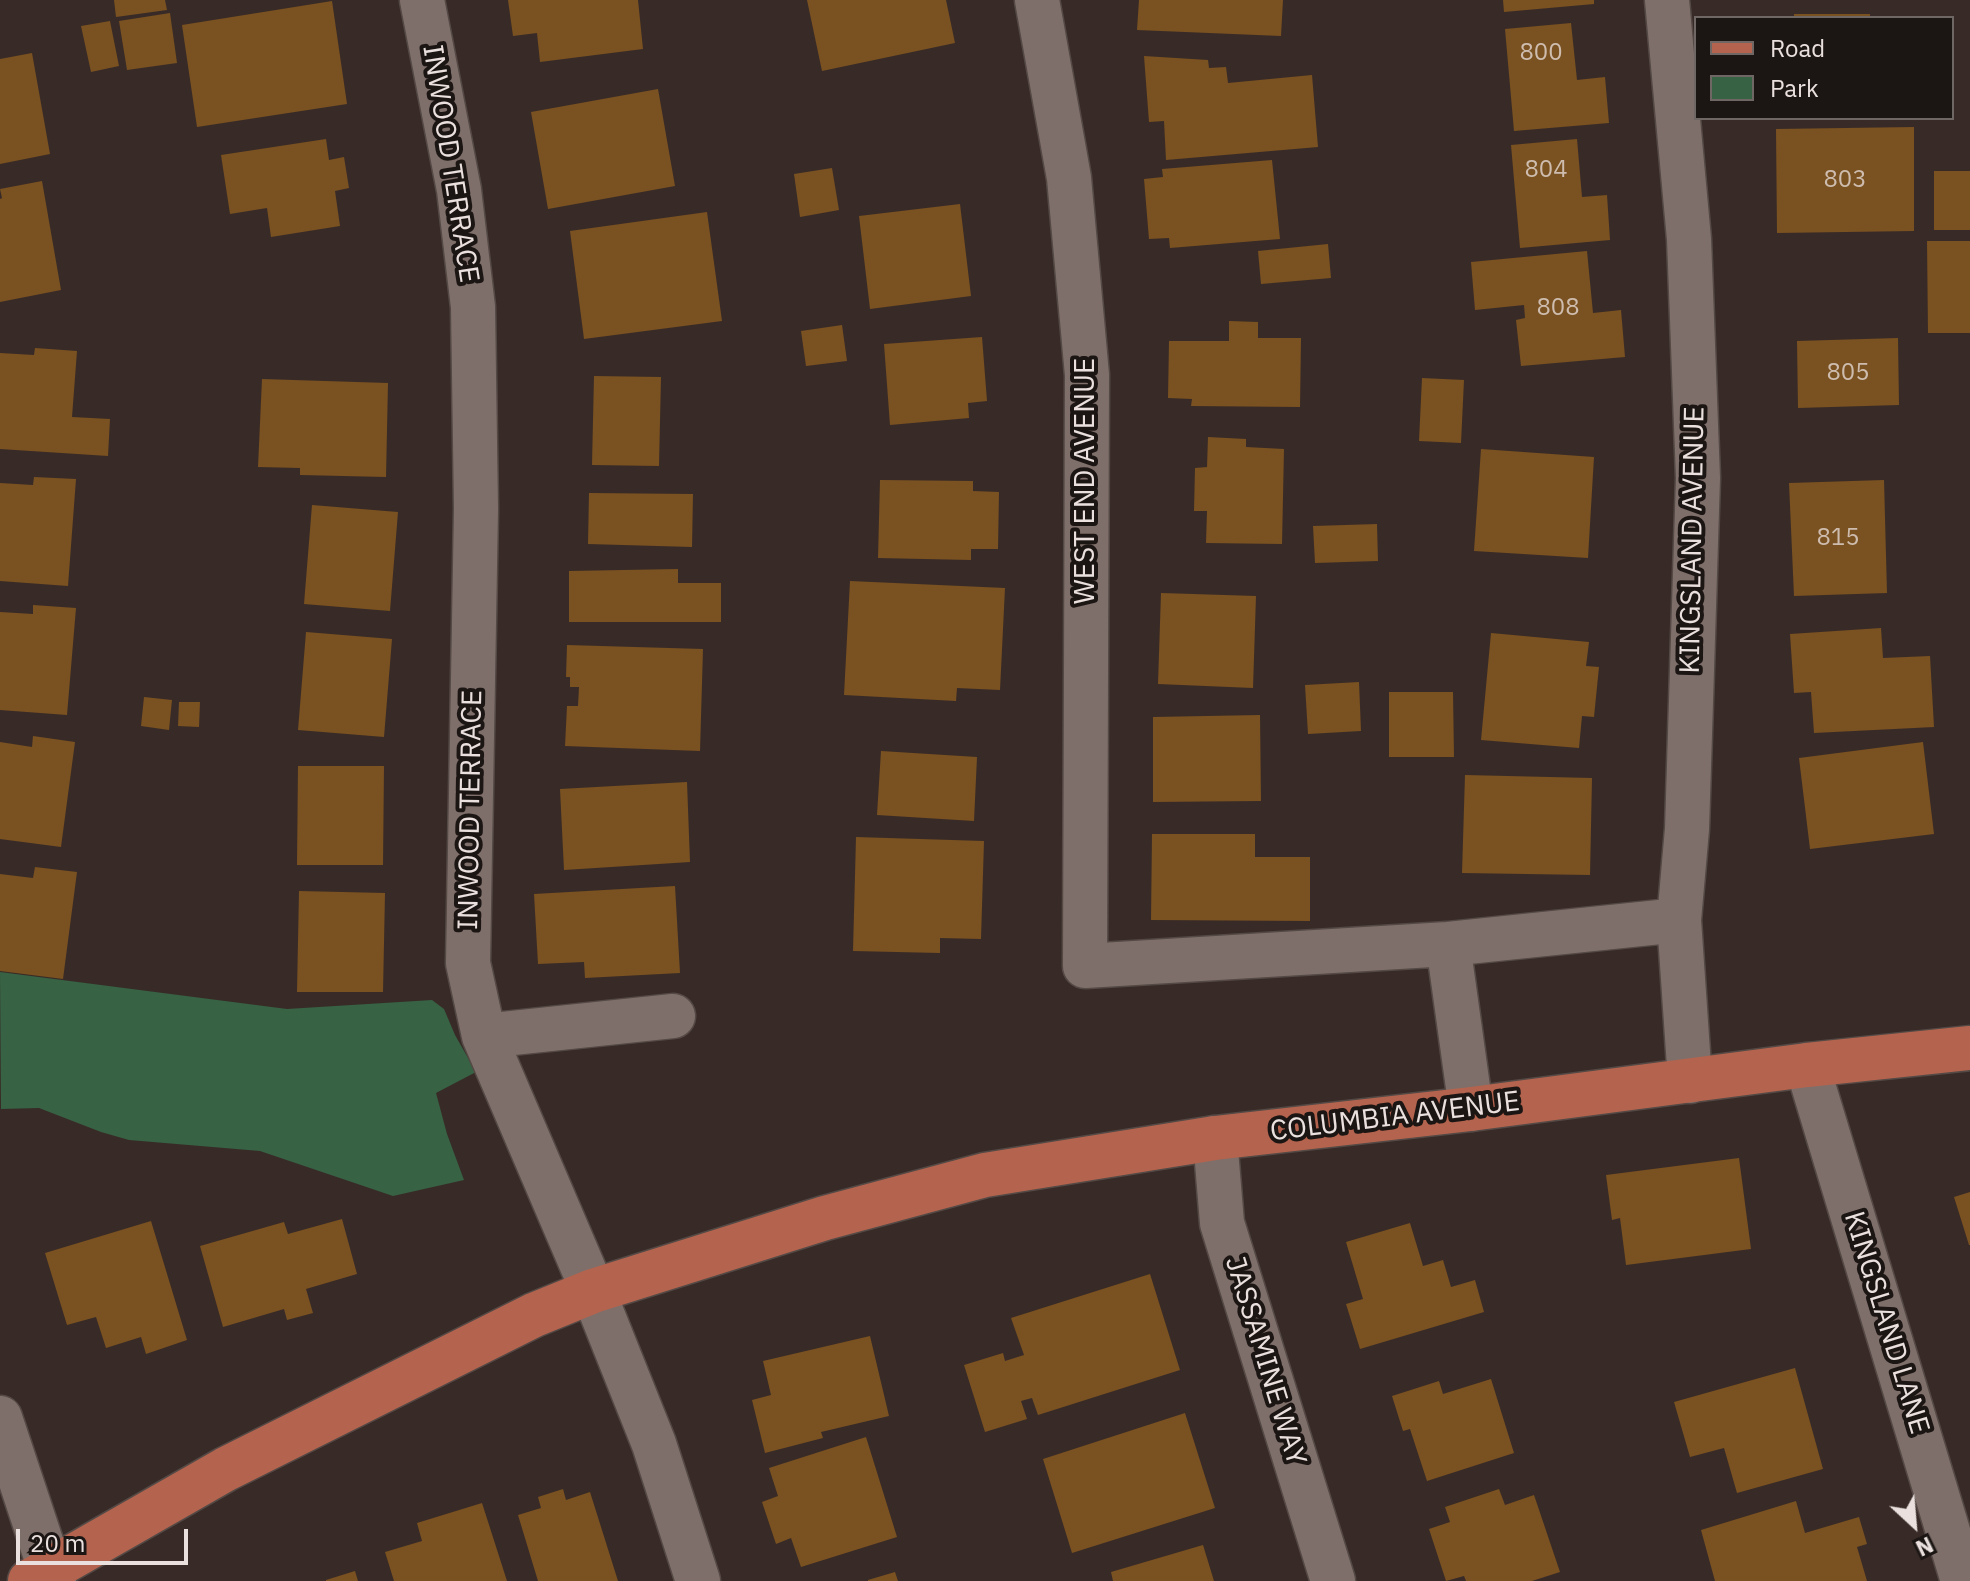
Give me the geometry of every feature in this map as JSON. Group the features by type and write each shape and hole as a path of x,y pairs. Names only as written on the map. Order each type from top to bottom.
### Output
{"main road":[{"name":"COLUMBIA AVENUE","path":"45,1577 226,1469 534,1315 593,1291 825,1218 985,1175 1215,1138 1471,1109 1807,1065 1970,1048"}],"street":[{"name":"INWOOD TERRACE","path":"422,0 459,190 473,307 476,509 468,963 484,1036 593,1291 654,1444 698,1581"},
{"name":"WEST END AVENUE","path":"1037,0 1069,178 1087,375 1085,966 1448,944"},
{"name":"KINGSLAND AVENUE","path":"1667,0 1689,239 1698,478 1687,829 1679,920 1690,1081"},
{"path":"1471,1109 1448,944 1679,920"},
{"path":"484,1036 673,1016"},
{"name":"KINGSLAND LANE","path":"1807,1065 1963,1581"},
{"name":"JASSAMINE WAY","path":"1215,1138 1222,1223 1333,1581"},
{"path":"0,1418 45,1577"}],"green space":[{"path":"0,972 287,1009 432,1000 444,1009 476,1072 436,1093 464,1180 393,1196 260,1151 129,1140 39,1108 1,1109"}],"building":[{"path":"114,0 165,0 167,10 116,17"},
{"path":"508,0 638,0 643,49 540,62 537,33 513,36"},
{"path":"807,0 946,0 955,43 822,71"},
{"path":"1139,0 1283,0 1281,36 1137,30"},
{"path":"1503,0 1594,0 1594,4 1504,12"},
{"path":"332,1 347,104 197,127 182,25"},
{"path":"170,13 177,63 127,70 119,21"},
{"path":"1794,14 1870,14 1870,16"},
{"path":"110,21 119,66 91,72 81,26"},
{"path":"1571,23 1577,80 1605,77 1609,123 1514,131 1505,29"},
{"path":"32,53 50,154 0,164 0,59"},
{"path":"1144,56 1208,60 1209,68 1226,67 1228,83 1312,75 1318,147 1166,160 1164,121 1149,122"},
{"path":"658,89 675,186 548,209 531,112"},
{"path":"1914,127 1914,231 1777,233 1776,129"},
{"path":"326,139 329,160 344,157 349,188 335,191 340,226 271,237 267,208 230,214 221,155"},
{"path":"1577,139 1582,197 1607,195 1610,240 1520,248 1511,145"},
{"path":"1272,160 1280,239 1170,248 1169,238 1149,239 1144,179 1163,177 1162,169"},
{"path":"832,168 839,210 800,217 794,174"},
{"path":"1934,171 1970,171 1970,230 1934,230"},
{"path":"42,181 61,290 0,302 0,189"},
{"path":"960,204 971,296 870,309 859,216"},
{"path":"707,212 722,321 584,339 570,231"},
{"path":"1927,241 1970,241 1970,333 1928,333"},
{"path":"1328,244 1331,278 1261,284 1258,251"},
{"path":"1587,251 1593,313 1621,310 1625,357 1521,366 1516,320 1525,318 1524,305 1475,310 1471,262"},
{"path":"1229,321 1258,322 1258,338 1301,338 1300,407 1191,406 1192,399 1168,398 1169,341 1229,341"},
{"path":"842,325 847,361 806,366 801,331"},
{"path":"982,337 987,401 968,403 969,418 890,425 884,344"},
{"path":"1898,338 1899,405 1798,408 1797,341"},
{"path":"35,348 77,351 72,417 110,419 108,456 0,449 0,353 34,355"},
{"path":"594,376 661,377 659,466 592,465"},
{"path":"1422,378 1464,380 1461,443 1419,441"},
{"path":"262,379 388,383 386,477 300,475 300,468 258,467"},
{"path":"1208,437 1246,439 1246,447 1284,449 1282,544 1206,543 1207,511 1194,511 1195,468 1207,467"},
{"path":"1481,449 1594,457 1588,558 1474,551"},
{"path":"34,477 76,479 68,586 0,581 0,483 33,485"},
{"path":"880,480 973,481 973,491 999,492 998,549 971,549 971,560 878,558"},
{"path":"1884,480 1887,593 1794,596 1789,483"},
{"path":"589,493 693,494 692,547 588,544"},
{"path":"312,505 398,512 390,611 304,604"},
{"path":"1377,524 1378,561 1315,563 1313,526"},
{"path":"678,569 678,583 721,583 721,622 569,622 569,571"},
{"path":"850,581 1005,588 1000,690 957,688 956,701 844,695"},
{"path":"1161,593 1256,596 1253,688 1158,684"},
{"path":"33,605 76,608 67,715 0,710 0,612 33,614"},
{"path":"1881,628 1883,658 1930,656 1934,727 1814,733 1811,692 1794,693 1790,634"},
{"path":"306,632 392,639 384,737 298,730"},
{"path":"1491,633 1589,642 1586,666 1599,667 1594,717 1582,716 1579,748 1481,740"},
{"path":"567,645 703,649 700,751 565,746 567,706 578,706 579,687 570,687 570,677 566,677"},
{"path":"1359,682 1361,731 1308,734 1305,685"},
{"path":"1389,692 1453,692 1454,757 1389,757"},
{"path":"144,697 172,700 169,730 141,726"},
{"path":"179,702 200,702 199,727 178,726"},
{"path":"1260,715 1261,801 1153,802 1153,717"},
{"path":"33,736 75,742 61,847 0,839 0,742 32,747"},
{"path":"1923,742 1934,834 1810,849 1799,758"},
{"path":"881,751 977,757 974,821 877,815"},
{"path":"298,766 384,766 383,865 297,865"},
{"path":"1465,775 1592,778 1590,875 1462,873"},
{"path":"687,782 690,862 564,870 560,789"},
{"path":"1152,834 1255,834 1255,857 1310,857 1310,921 1151,920"},
{"path":"856,837 984,841 981,939 940,938 940,953 853,951"},
{"path":"35,867 77,872 63,979 0,971 0,874 33,878"},
{"path":"675,886 680,973 585,978 584,962 538,964 534,894"},
{"path":"299,891 385,893 383,992 297,992"},
{"path":"1739,1158 1751,1249 1626,1265 1620,1218 1612,1220 1606,1175"},
{"path":"1970,1192 1970,1245 1969,1245 1954,1197"},
{"path":"342,1219 357,1274 306,1289 313,1313 287,1320 284,1309 223,1327 200,1246 284,1222 288,1234"},
{"path":"151,1221 187,1340 146,1354 141,1337 106,1348 96,1317 67,1325 45,1253"},
{"path":"1410,1223 1423,1266 1443,1260 1451,1287 1475,1280 1484,1312 1360,1349 1346,1304 1363,1299 1346,1242"},
{"path":"1150,1274 1180,1370 1038,1415 1032,1398 1021,1401 1027,1419 985,1432 964,1365 1003,1353 1005,1361 1024,1355 1011,1318"},
{"path":"870,1336 889,1416 821,1432 823,1438 765,1453 752,1400 771,1395 763,1361"},
{"path":"1795,1368 1823,1469 1737,1493 1724,1448 1690,1457 1674,1402"},
{"path":"1491,1379 1514,1453 1427,1481 1410,1429 1403,1431 1392,1396 1439,1381 1443,1394"},
{"path":"1185,1413 1215,1508 1072,1553 1043,1459"},
{"path":"866,1437 897,1537 801,1567 791,1538 776,1544 762,1502 778,1496 769,1468"},
{"path":"563,1489 566,1500 590,1492 618,1581 538,1581 518,1515 541,1508 538,1497"},
{"path":"1499,1489 1505,1505 1534,1495 1560,1572 1532,1581 1466,1581 1464,1576 1446,1581 1429,1529 1450,1522 1445,1507"},
{"path":"1796,1501 1805,1533 1859,1517 1867,1544 1857,1547 1867,1581 1715,1581 1701,1530"},
{"path":"482,1503 507,1581 394,1581 385,1552 422,1541 417,1523"},
{"path":"1203,1545 1214,1581 1113,1581 1111,1572"},
{"path":"355,1571 358,1581 326,1581 326,1580"},
{"path":"895,1572 898,1581 868,1581 868,1580"}]}
